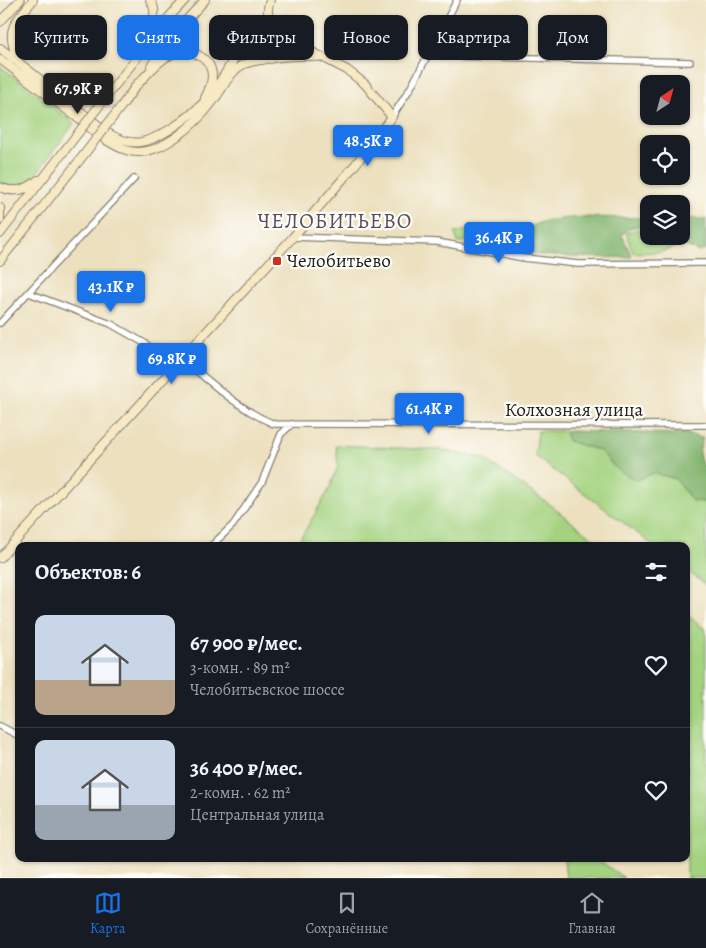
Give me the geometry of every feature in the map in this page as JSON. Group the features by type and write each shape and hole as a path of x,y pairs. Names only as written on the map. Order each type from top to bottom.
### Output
{"street":[{"path":"0,22 20,0"},
{"path":"19,62 12,45 12,30 16,21 33,0"},
{"path":"124,74 154,19 155,10 150,0"},
{"path":"0,234 124,74 185,0"},
{"path":"0,261 180,27 205,0"},
{"path":"268,15 270,0"},
{"path":"449,15 457,0"},
{"path":"0,48 108,133 125,142 135,144 162,134 198,110 213,93 232,60"},
{"path":"136,86 156,66 173,54 180,51 198,55 206,61 210,68 212,76 210,87 202,103 184,121"},
{"path":"314,53 354,74 365,84 392,117"},
{"path":"314,57 322,58 340,66"},
{"path":"528,58 690,62"},
{"path":"0,59 106,140 123,149 138,152 158,147 183,132 206,111 234,71 241,65 265,60"},
{"path":"0,558 293,237 356,165 392,117 425,60"},
{"path":"0,187 13,192 30,187 65,150"},
{"path":"0,323 134,179"},
{"path":"0,208 0,220"},
{"path":"293,237 437,242 524,258 578,264 706,263"},
{"path":"29,294 111,324 146,344 173,367"},
{"name":"Колхозная улица","path":"182,358 237,405 254,416 274,424 706,426"},
{"path":"274,424 281,434"},
{"path":"215,542 233,525 262,482 281,434 292,424"},
{"path":"0,726 15,734"}],"green space":[{"path":"0,66 74,123 36,174 24,184 17,186 0,183"},
{"path":"582,217 640,218 640,226 627,230 622,235 632,257 596,258 543,255 489,249 483,245 476,244 479,237 477,227 514,224 528,228 540,222"},
{"path":"690,218 706,219 706,249 699,252 686,246 690,245"},
{"path":"473,228 476,238 458,243 455,233"},
{"path":"640,229 640,245 677,245 665,251 633,253 626,233"},
{"path":"538,431 565,431 568,441 601,451 616,469 654,473 676,479 692,501 706,502 706,585 690,573 690,542 649,542 535,456"},
{"path":"565,431 688,434 703,438 699,453 702,463 706,466 706,502 692,501 676,479 654,473 636,480 616,469 600,451 568,441"},
{"path":"336,445 440,450 483,458 546,502 598,542 298,542 330,488 338,466"},
{"path":"690,617 706,630 706,878 687,878 687,862 690,862"},
{"path":"564,862 601,862 624,878 566,878"}],"place":[{"name":"Челобитьево","path":"277,261"}],"district":[{"name":"ЧЕЛОБИТЬЕВО","path":"335,221"}]}
